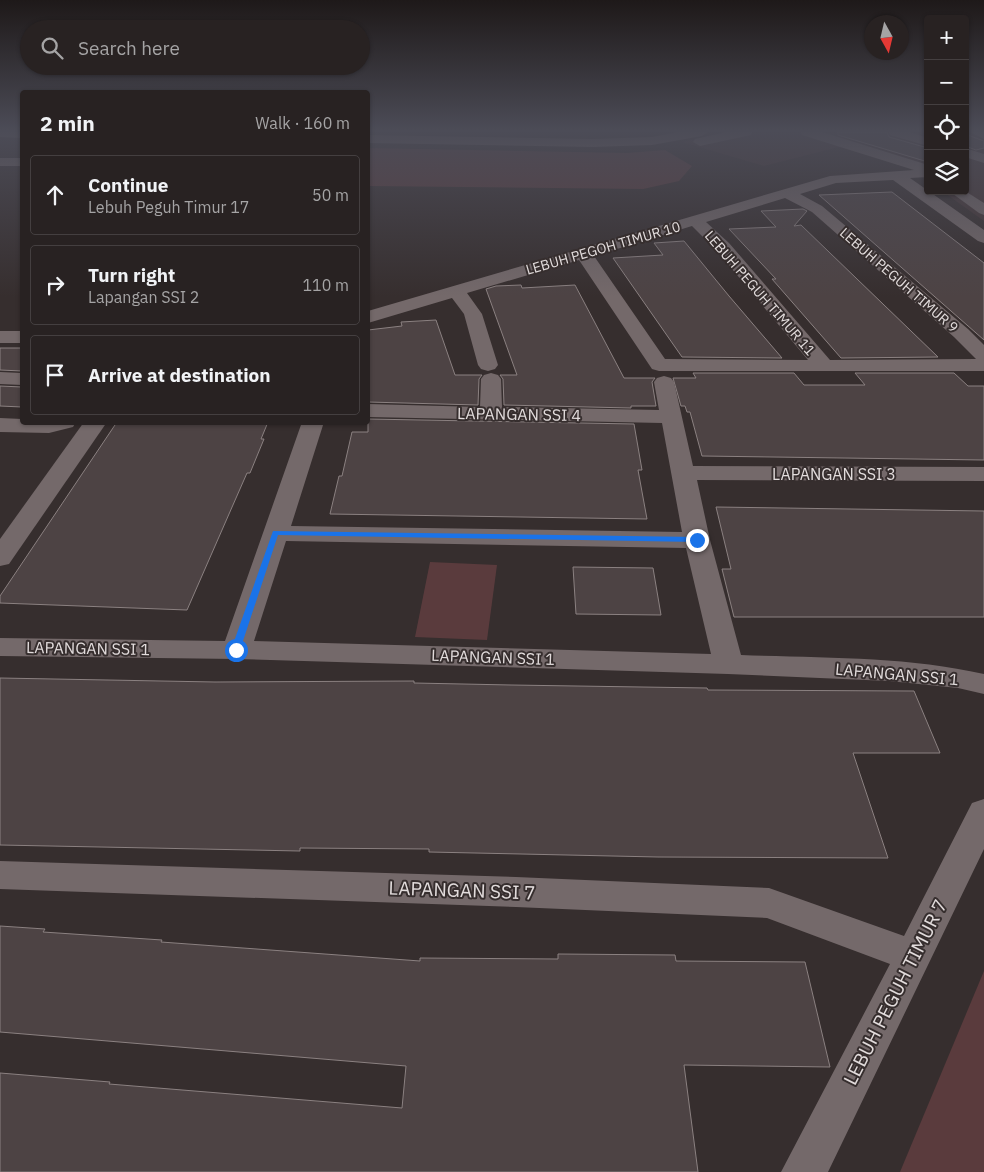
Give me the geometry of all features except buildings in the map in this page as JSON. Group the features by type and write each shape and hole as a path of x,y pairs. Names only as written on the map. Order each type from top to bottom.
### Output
{"street":[{"name":"LEBUH PEGOH TIMUR 10","path":"370,316 808,187"},
{"path":"912,187 984,238"},
{"name":"LEBUH PEGUH TIMUR 9","path":"786,193 817,210 961,333 984,356"},
{"path":"962,195 984,210"},
{"name":"LEBUH PEGUH TIMUR 11","path":"695,221 723,247 824,366"},
{"path":"584,254 661,373 697,540 728,664"},
{"path":"456,291 472,314 490,372 491,414"},
{"path":"961,333 984,331"},
{"path":"0,337 20,337"},
{"path":"661,373 824,366 984,365"},
{"path":"0,378 20,379"},
{"name":"LAPANGAN SSI 4","path":"370,411 670,417"},
{"path":"0,425 20,425"},
{"path":"0,558 94,425"},
{"path":"236,650 312,425"},
{"name":"LAPANGAN SSI 3","path":"684,473 984,474"},
{"path":"275,533 697,540"},
{"name":"LAPANGAN SSI 1","path":"0,647 236,650 728,664 889,671 958,678 984,684"},
{"name":"LEBUH PEGUH TIMUR 7","path":"804,1172 914,956 984,812"},
{"name":"LAPANGAN SSI 7","path":"0,875 526,892 769,903 914,956"}],"shaded area":[{"path":"432,187 653,187 643,189"},
{"path":"969,187 984,187 984,221 948,195 969,195"},
{"path":"430,562 497,565 487,640 415,637"},
{"path":"984,971 984,1172 900,1172"}],"route":[{"path":"236,650 275,533 697,540"}]}
